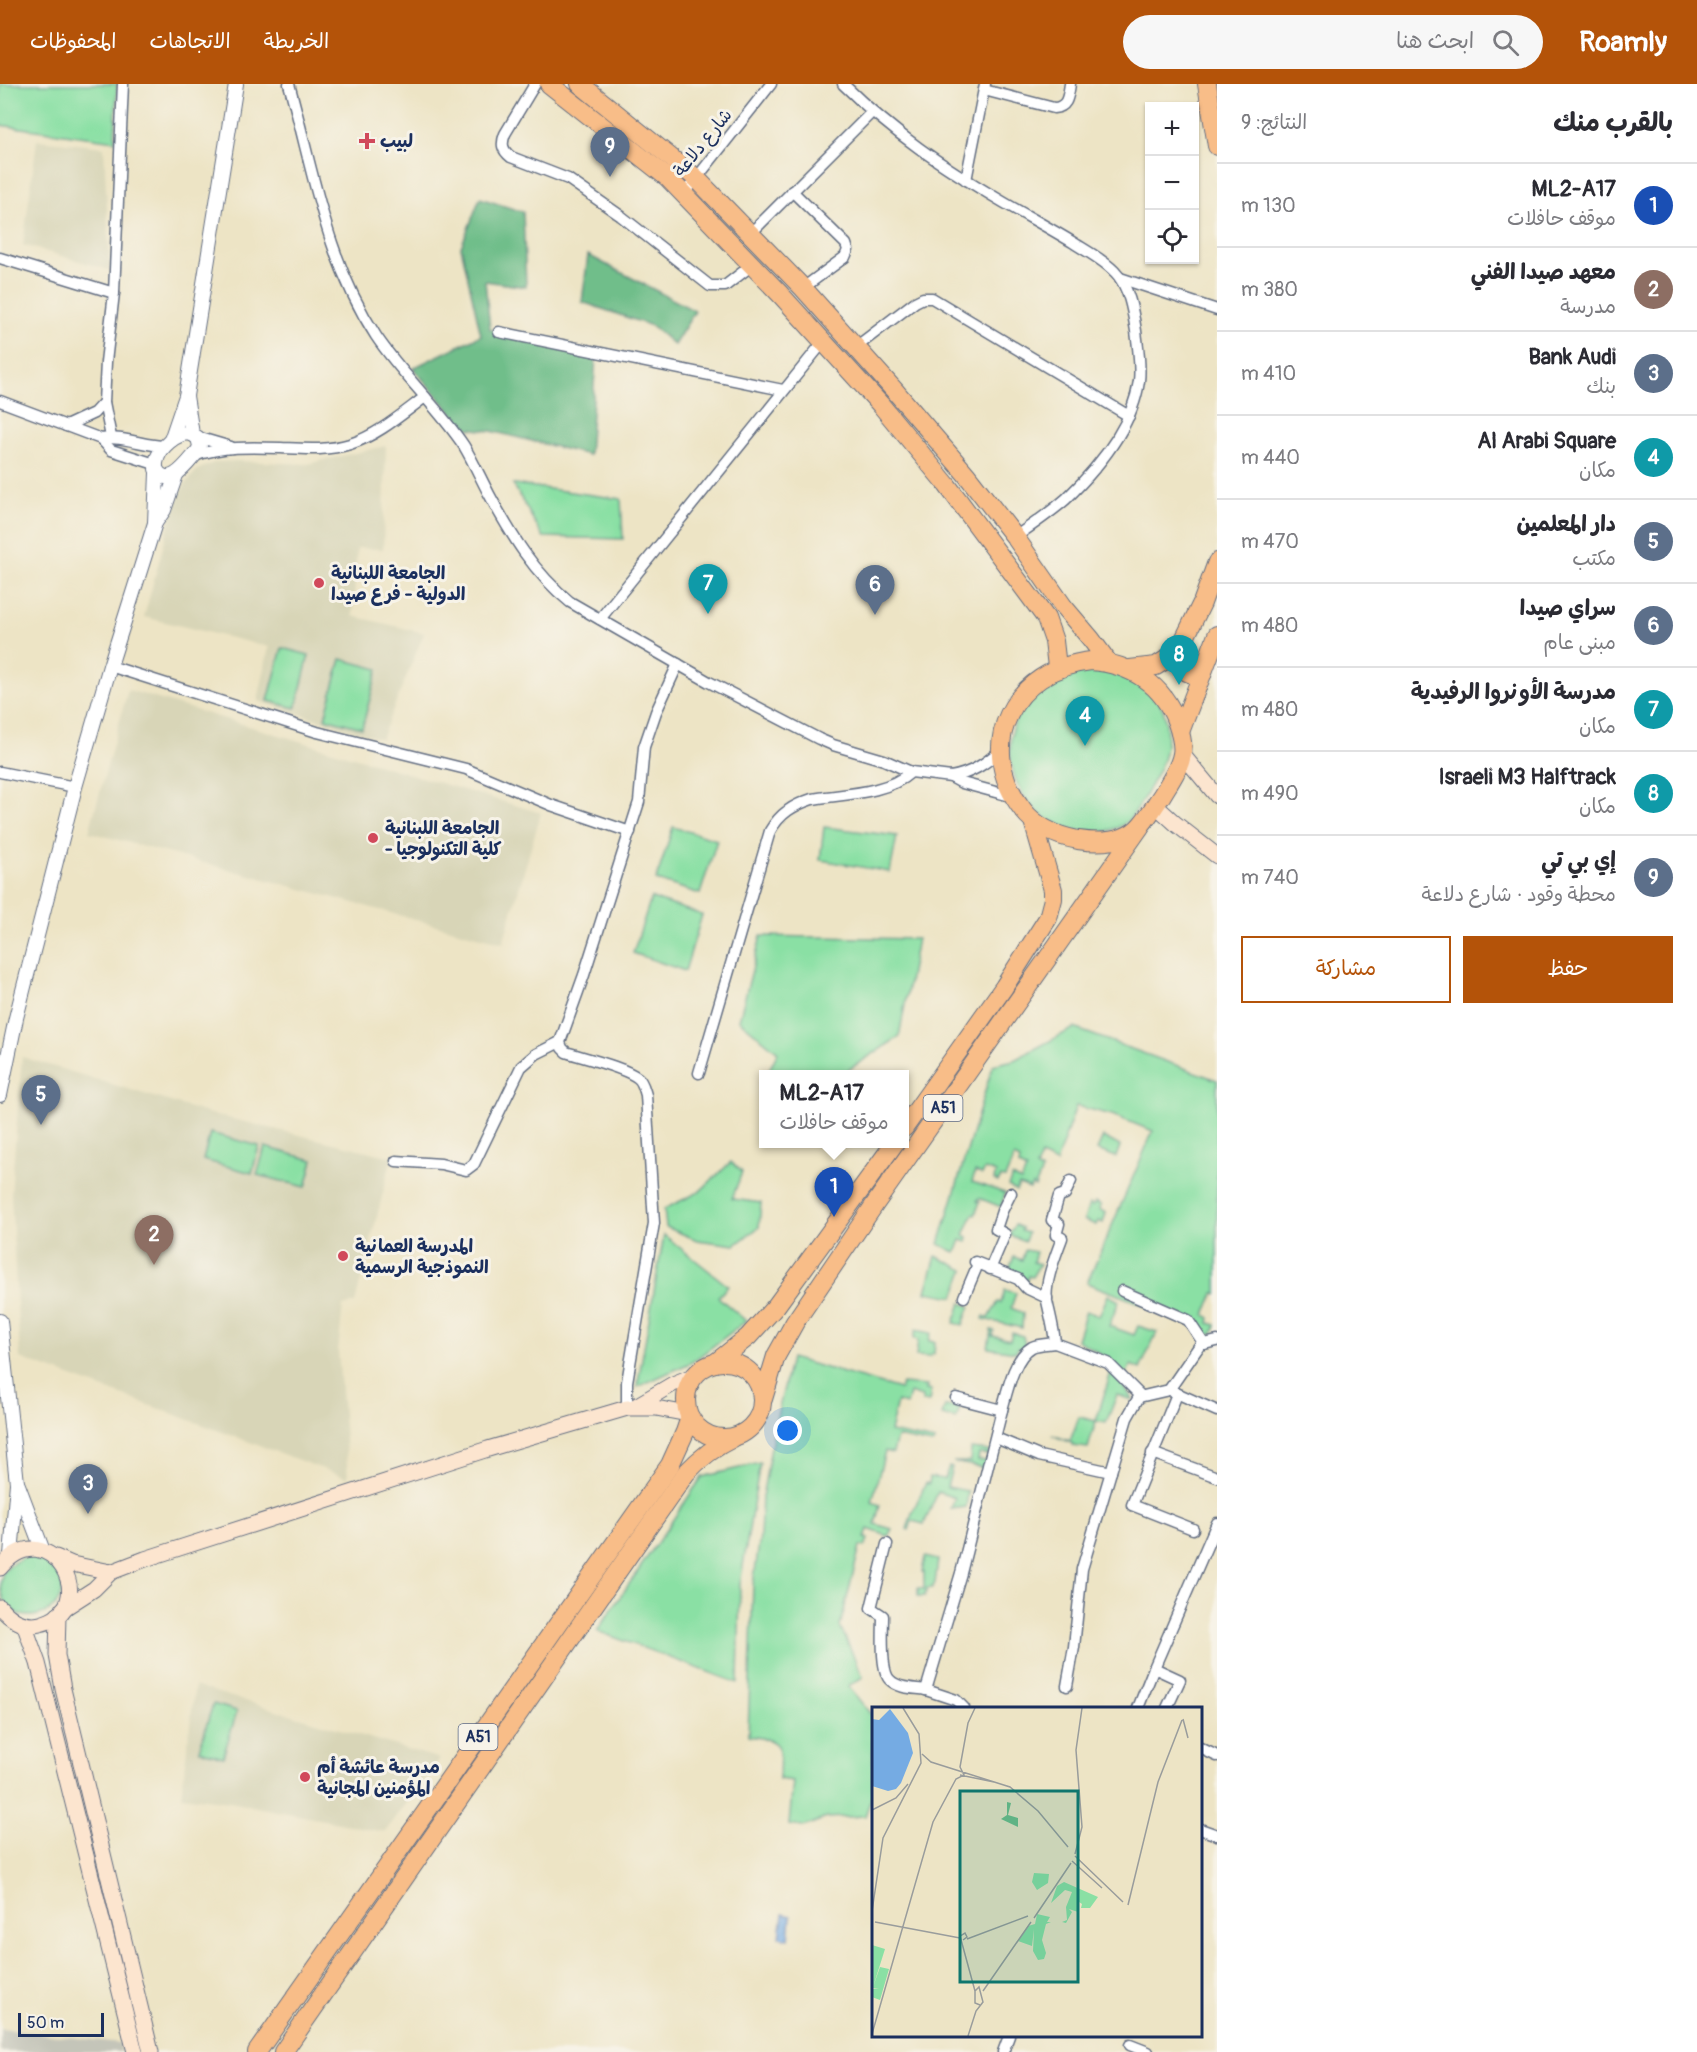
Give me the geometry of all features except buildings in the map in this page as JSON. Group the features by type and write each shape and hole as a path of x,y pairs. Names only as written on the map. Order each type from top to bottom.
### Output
{"main road":[{"path":"549,84 668,178 824,341 880,404 923,456 1046,618 1054,641 1058,667"},
{"path":"580,84 696,178 803,288 939,442 1015,537 1063,606 1107,662"},
{"path":"1207,84 1217,146"},
{"path":"923,456 939,442"},
{"path":"1203,673 1196,675 1182,669 1178,663 1178,652 1202,603 1217,562"},
{"name":"A51","path":"1180,732 1217,635"},
{"name":"A51","path":"1130,669 1156,666 1178,652"},
{"name":"A51","path":"282,2052 686,1473 707,1452 745,1433 755,1424 761,1412 777,1356 795,1322 1101,880 1140,827 1168,786 1182,754 1180,732 1174,713 1155,686 1130,669 1107,662 1074,662 1058,667 1034,681 1016,700 1005,724 1001,750 1004,775 1014,797 1033,821 1052,832 1070,838 1096,843 1121,838 1140,827"},
{"path":"1182,754 1216,793"},
{"path":"1155,805 1217,856"},
{"name":"A51","path":"909,1121 1004,987 1047,918 1053,899 1053,890 1033,821"},
{"path":"715,1363 748,1337 776,1306 890,1148"},
{"path":"0,1606 8,1617 24,1624 36,1625 48,1622 94,1589 111,1572 145,1559 488,1449 630,1408 715,1363 726,1361 747,1369 756,1377 763,1399"},
{"name":"A51","path":"257,2052 670,1465 685,1432 689,1416 686,1396 688,1385 695,1375"},
{"path":"630,1408 656,1408 689,1416 695,1426 706,1434 719,1438 733,1438"},
{"path":"5,1560 21,1551 32,1550 47,1553 72,1564 111,1572"},
{"path":"47,1553 63,1565 69,1579 69,1595 60,1612 57,1655 63,1689 152,2052"},
{"path":"24,1624 38,1663 135,2052"}],"street":[{"path":"123,84 114,293 104,402 106,438 111,450 156,468 165,477 176,475"},
{"path":"1,1087 16,1018 75,787 155,523 156,458 168,443 186,396 236,84"},
{"path":"289,84 320,206 341,271 376,336 464,447 510,532 538,572 554,589 570,602 678,664 834,745 884,760 911,772 951,777 963,775 984,766 1001,750"},
{"path":"535,84 502,142 510,157 568,180 621,216 710,286 725,286 752,265"},
{"name":"شارع دلاعة","path":"684,194 771,84"},
{"path":"843,84 872,112 920,151 1094,255 1114,271 1127,292 1135,324 1140,365 1139,382 1129,416 1116,438 1078,486 1051,511 1015,537"},
{"path":"966,180 985,87 1060,108 1066,103 1070,84"},
{"path":"750,234 872,112"},
{"path":"792,191 846,244 848,250 845,257 803,288"},
{"path":"0,258 114,293"},
{"path":"1120,278 1217,310"},
{"path":"856,347 915,302 923,298 932,298 1129,416"},
{"path":"499,332 783,390"},
{"path":"600,620 824,341"},
{"path":"155,523 164,510 176,475 200,446 195,435 186,396"},
{"path":"194,456 232,447 309,450 350,444 361,440 393,420 425,397"},
{"path":"0,402 106,438 153,446 168,443 182,434 195,435 232,447"},
{"path":"66,426 94,413 104,402"},
{"path":"630,1408 627,1382 654,1223 646,1095 643,1083 638,1078 627,1072 566,1052 560,1042 630,832 640,794 644,747 678,664"},
{"path":"110,666 317,732 466,769 551,805 630,832"},
{"path":"0,772 75,787"},
{"path":"699,1073 770,831 775,822 783,813 801,802 881,788 894,784 911,772"},
{"path":"951,777 962,783 1014,797"},
{"path":"396,1161 441,1164 466,1170 470,1168 521,1067 537,1054 560,1042"},
{"path":"1055,1343 1047,1298 1052,1269 1062,1238 1056,1235 1059,1224 1052,1220 1059,1196 1065,1194 1071,1181"},
{"path":"990,1269 1005,1234 996,1229 1011,1193"},
{"path":"964,1297 976,1263 1018,1279 1026,1288 1047,1298"},
{"path":"1122,1291 1188,1320 1204,1344"},
{"path":"0,1321 17,1483 5,1560"},
{"path":"1192,1529 1132,1504 1173,1392 1190,1357 1200,1345 1217,1341"},
{"path":"926,1690 961,1573 1014,1369 1032,1347 1055,1343 1108,1363 1141,1396"},
{"path":"1066,1686 1074,1647 1082,1569 1127,1419 1139,1397 1173,1392 1217,1411"},
{"path":"957,1398 1002,1410"},
{"path":"996,1438 1039,1456 1111,1472"},
{"path":"1152,1454 1217,1477"},
{"path":"17,1483 47,1553"},
{"path":"1138,1707 1154,1668 1212,1548 1217,1523"},
{"path":"887,1544 871,1608 883,1616 884,1672 890,1681 901,1686 926,1690 956,1700 963,1707"},
{"path":"1154,1668 1180,1680 1167,1707"},
{"path":"1202,1749 1217,1756"},
{"path":"1202,1830 1217,1835"},
{"path":"1130,2044 1148,2052"},
{"path":"1004,2049 1017,2052"}],"shaded area":[{"path":"37,140 104,147 110,270 23,245"},
{"path":"386,446 383,549 357,548 353,616 424,633 381,739 258,701 269,647 144,617 175,502 185,484 197,470 216,462 307,464"},
{"name":"الجامعة اللبنانية - كلية التكنولوجيا","path":"128,690 541,813 503,943 89,832"},
{"path":"22,1057 207,1113 392,1157 355,1303 343,1306 338,1351 348,1478 20,1358 11,1195"},
{"name":"مدرسة عائشة أم المؤمنين المجانية","path":"195,1686 440,1759 385,1832 230,1802 181,1796"},
{"path":"0,2029 120,2043 121,2052 0,2052"}],"green space":[{"path":"0,84 117,84 115,141 0,125"},
{"path":"480,198 523,212 526,287 485,281 490,329 596,358 589,455 491,431 465,428 413,368 481,335 461,247"},
{"path":"588,255 695,311 674,345 652,326 582,302"},
{"path":"513,484 621,499 623,539 543,537"},
{"path":"282,648 309,655 296,708 268,701"},
{"path":"341,659 378,669 362,728 325,718"},
{"path":"1092,668 1125,675 1151,693 1163,710 1167,735 1162,763 1133,815 1119,827 1094,832 1068,828 1055,823 1034,808 1018,785 1011,754 1014,724 1029,696 1053,678 1065,673"},
{"path":"673,827 717,840 700,894 656,880"},
{"path":"824,827 897,836 890,872 820,860"},
{"path":"651,898 702,915 685,971 633,953"},
{"path":"761,936 917,939 899,1037 848,1070 769,1070 778,1052 739,1020"},
{"path":"1074,1028 1217,1080 1217,1294 1214,1293 1205,1315 1210,1318 1209,1323 1216,1325 1212,1335 1181,1319 1087,1283 1153,1131 1112,1115 1076,1106 1056,1163 1041,1156 1036,1168 1042,1170 1035,1187 1032,1185 1030,1189 1019,1185 1016,1191 1008,1186 1012,1177 1021,1181 1026,1170 1019,1166 1020,1160 1014,1157 1005,1178 1001,1177 998,1182 994,1180 996,1173 985,1169 982,1175 975,1172 972,1182 1005,1193 1001,1207 979,1198 977,1201 980,1202 975,1215 973,1214 964,1235 968,1237 967,1242 961,1240 956,1253 939,1244 993,1065 1014,1060"},
{"path":"210,1133 259,1146 252,1173 203,1160"},
{"path":"1103,1137 1120,1146 1116,1157 1097,1150"},
{"path":"265,1147 313,1160 306,1187 257,1175"},
{"path":"731,1162 742,1172 732,1199 761,1203 759,1227 735,1245 697,1240 666,1227 664,1209 699,1192"},
{"path":"1095,1202 1101,1205 1099,1209 1106,1213 1103,1223 1098,1221 1096,1225 1084,1220 1089,1204 1093,1206"},
{"path":"1015,1225 1022,1228 1021,1231 1028,1233 1025,1241 1009,1235"},
{"path":"664,1235 728,1286 718,1297 746,1321 692,1362 637,1387"},
{"path":"1025,1250 1036,1252 1033,1262 1040,1264 1032,1277 1028,1276 1026,1285 1008,1272 1014,1257 1022,1260"},
{"path":"936,1256 964,1270 954,1297 926,1292"},
{"path":"1005,1290 1016,1293 1011,1308 1023,1313 1022,1328 983,1319 984,1316 989,1318 998,1302 1001,1303"},
{"path":"1108,1295 1119,1301 1109,1326 1134,1335 1138,1326 1157,1332 1140,1369 1131,1365 1125,1376 1102,1355 1077,1340 1086,1311 1099,1316"},
{"path":"961,1303 970,1306 963,1325 954,1323"},
{"path":"916,1330 931,1333 929,1341 935,1342 934,1354 930,1357 916,1356 918,1340 914,1338"},
{"path":"991,1330 994,1331 992,1336 1010,1340 1012,1333 1023,1336 1025,1345 1018,1348 1016,1352 988,1348"},
{"path":"791,1358 900,1389 902,1384 927,1386 926,1390 931,1390 929,1402 922,1401 922,1397 910,1393 907,1405 897,1402 890,1432 935,1441 932,1444 897,1437 893,1453 885,1451 872,1502 880,1505 875,1524 892,1529 888,1536 868,1529 865,1547 860,1546 840,1626 863,1677 848,1686 872,1716 872,1796 865,1816 826,1818 803,1827 789,1825 793,1781 779,1779 780,1759 777,1747 768,1740 748,1736 753,1585 760,1537 762,1497 776,1421"},
{"path":"1112,1369 1133,1400 1117,1395 1106,1423 1096,1421"},
{"path":"945,1406 960,1408 956,1419 942,1415"},
{"path":"1079,1417 1096,1421 1088,1448 1072,1446 1072,1443 1052,1435 1070,1441"},
{"path":"971,1449 989,1451 989,1455 979,1454 978,1460 987,1461 986,1468 953,1462 970,1462"},
{"path":"760,1463 740,1584 738,1683 597,1631 702,1477"},
{"path":"949,1467 952,1467 947,1487 968,1491 966,1507 951,1509 955,1498 938,1492 924,1524 912,1521 909,1530 907,1529 926,1483 929,1484 930,1477 944,1479"},
{"path":"32,1554 54,1564 62,1587 59,1600 50,1609 39,1615 26,1616 14,1611 5,1601 1,1578 3,1572 11,1564"},
{"path":"925,1557 938,1560 935,1583 932,1588 927,1588 925,1596 918,1596 918,1588 924,1589 924,1572 922,1572"},
{"path":"213,1704 237,1711 223,1757 199,1750"}],"water":[{"path":"783,1914 791,1916 789,1939 780,1937"}],"place":[{"name":"لبيب","path":"367,141"},
{"name":"إي بي تي","path":"610,177"},
{"name":"الجامعة اللبنانية الدولية - فرع صيدا","path":"319,583"},
{"name":"مدرسة الأونروا الرفيدية","path":"708,614"},
{"name":"سراي صيدا","path":"875,615"},
{"name":"Israeli M3 Halftrack","path":"1179,685"},
{"name":"Al Arabi Square","path":"1085,746"},
{"name":"الجامعة اللبنانية - كلية التكنولوجيا","path":"373,838"},
{"name":"دار المعلمين","path":"41,1125"},
{"name":"ML2-A17","path":"834,1217"},
{"name":"المدرسة العمانية النموذجية الرسمية","path":"343,1256"},
{"name":"معهد صيدا الفني","path":"154,1265"},
{"name":"Bank Audi","path":"88,1514"},
{"name":"مدرسة عائشة أم المؤمنين المجانية","path":"305,1777"}]}
